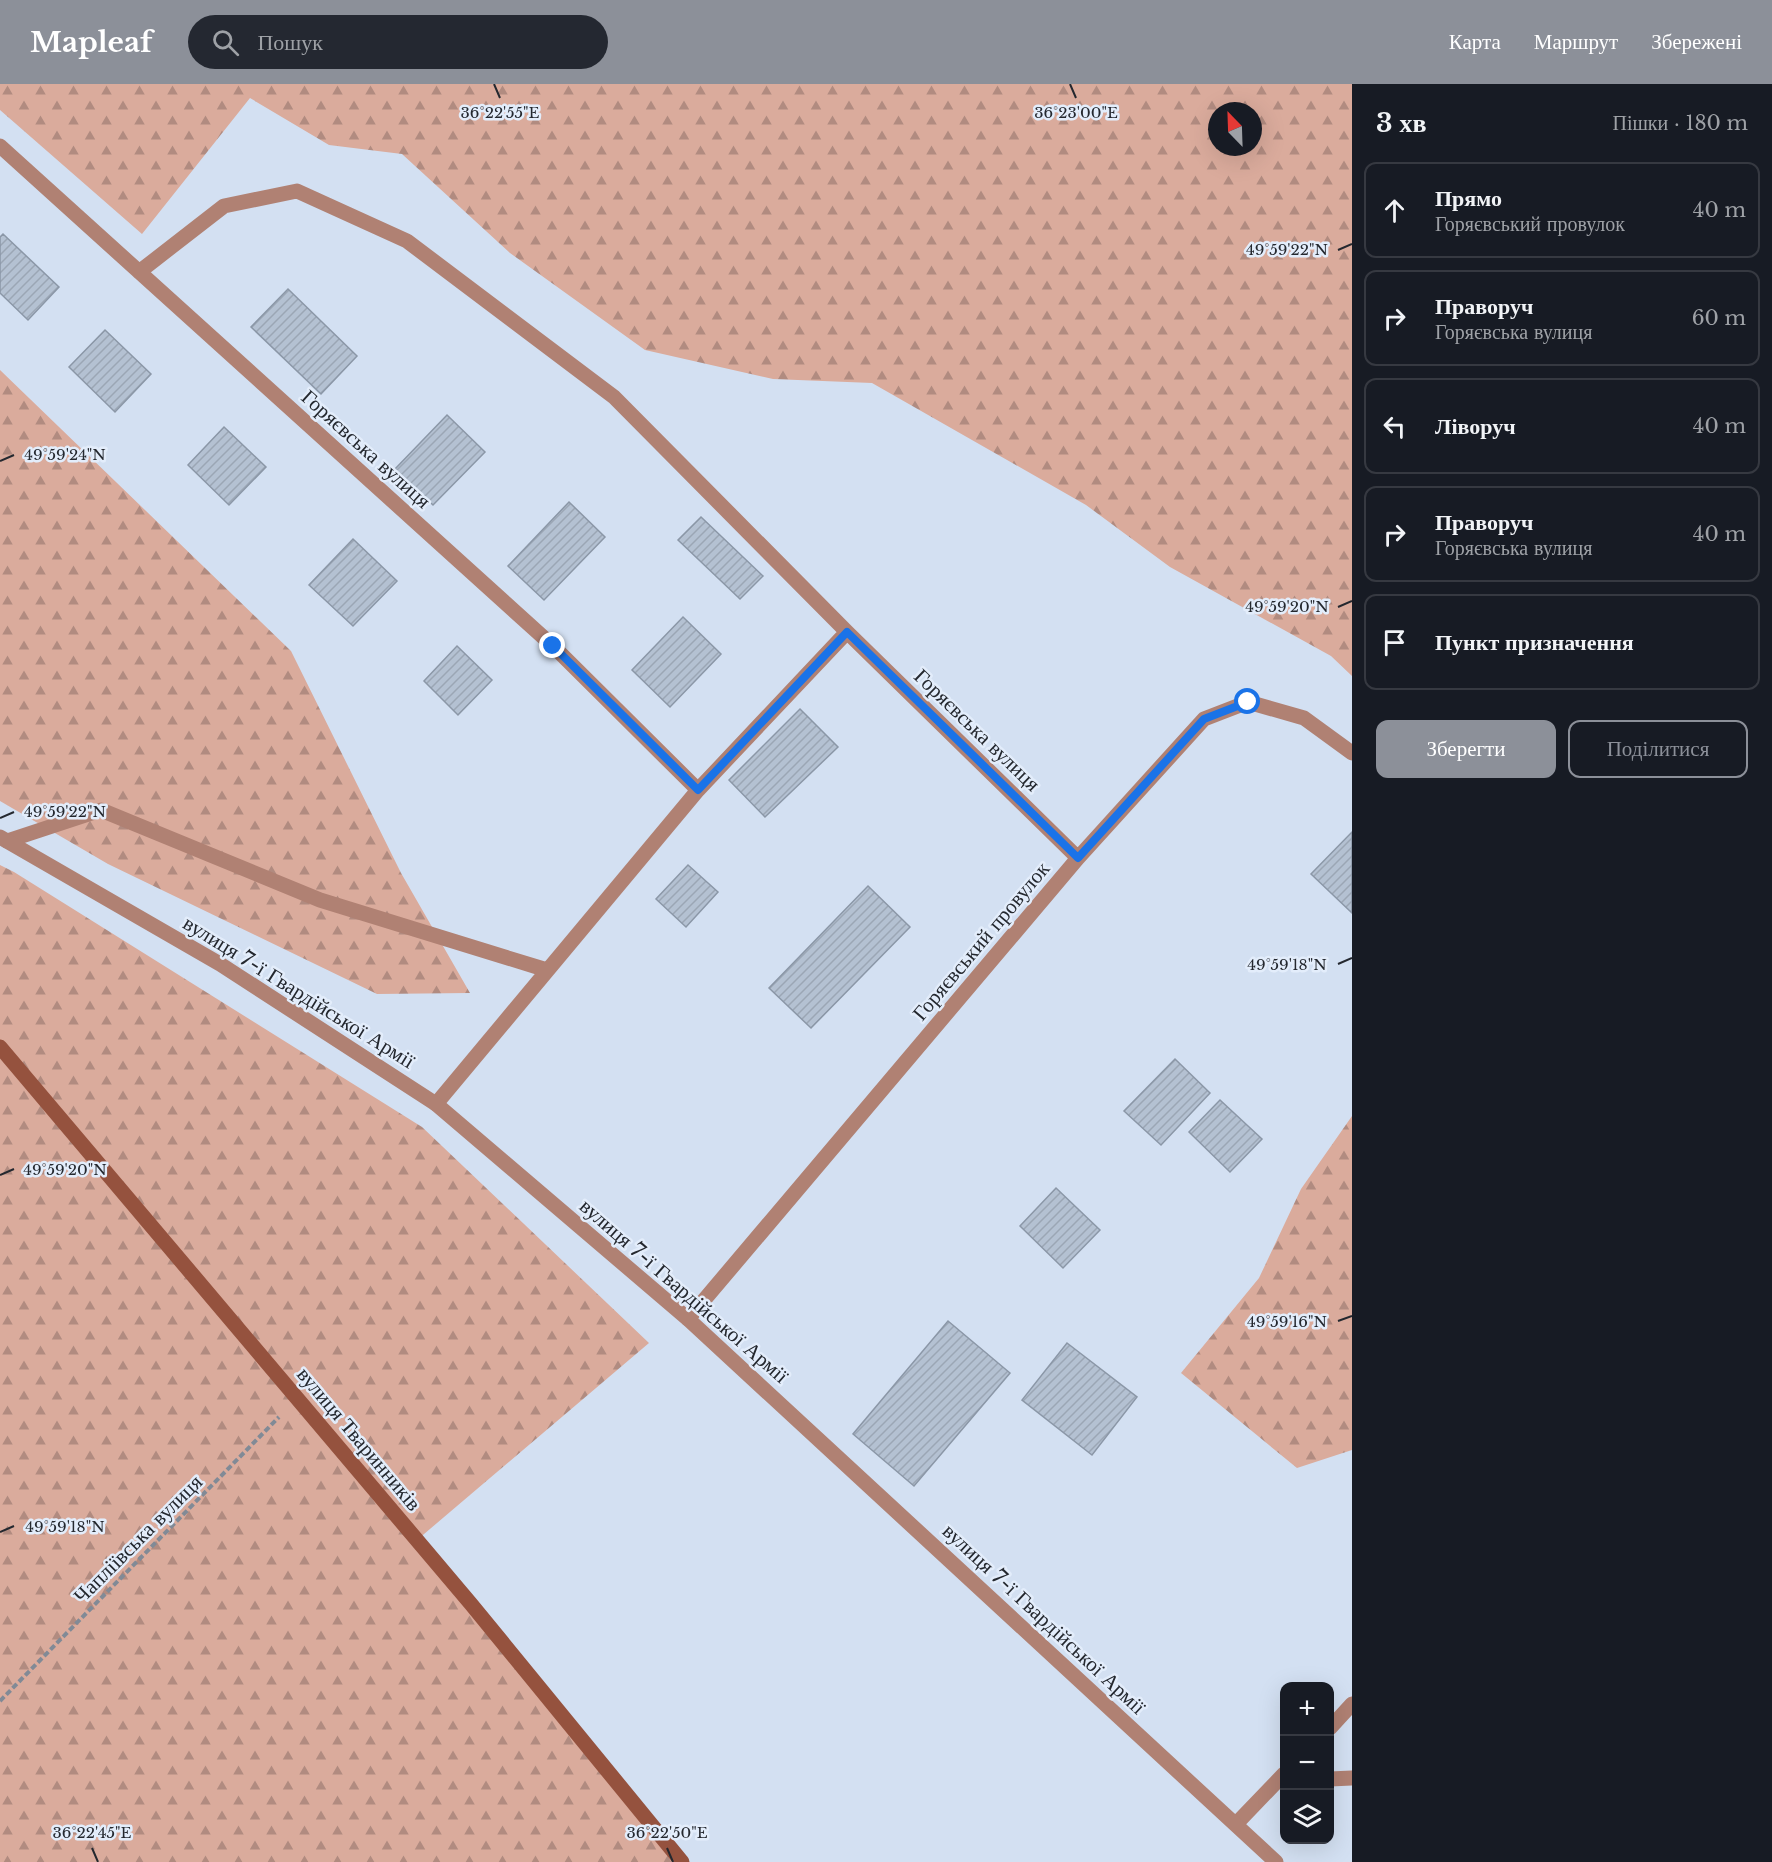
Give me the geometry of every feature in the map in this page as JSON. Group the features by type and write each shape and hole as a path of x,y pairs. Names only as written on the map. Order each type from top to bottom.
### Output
{"main road":[{"name":"вулиця Тваринників","path":"0,1047 471,1604 682,1862"}],"street":[{"name":"Горяєвська вулиця","path":"0,146 553,646 698,790"},
{"name":"Горяєвська вулиця","path":"139,272 224,206 297,191 407,241 614,397 847,632 1078,858"},
{"path":"436,1104 698,790 847,632"},
{"name":"Горяєвський провулок","path":"688,1319 1078,858 1204,719 1248,702 1304,718 1352,753"},
{"path":"4,839 101,810 320,900 547,970"},
{"name":"вулиця 7-ї Гвардійської Армії","path":"4,839 220,964 436,1104 688,1319 1276,1862"},
{"path":"1334,1723 1352,1704"},
{"path":"1334,1779 1352,1778"},
{"path":"1236,1824 1280,1781"}],"path":[{"name":"Чапліївська вулиця","path":"0,1701 298,1399"}],"green space":[{"path":"0,84 1352,84 1352,676 1331,656 1170,567 1086,505 872,383 773,379 645,350 510,253 402,154 329,145 250,98 142,234 0,110"},
{"path":"0,370 291,651 401,873 470,993 377,994 108,864 0,801"},
{"path":"0,865 422,1127 649,1343 417,1540 682,1862 0,1862"},
{"path":"1352,1116 1352,1450 1297,1468 1181,1373 1259,1278 1301,1189"}],"building":[{"path":"3,234 59,287 28,320 0,293 0,237"},
{"path":"288,289 357,356 321,394 251,327"},
{"path":"105,330 151,374 115,412 69,367"},
{"path":"447,415 485,452 433,505 395,469"},
{"path":"224,427 266,467 229,505 188,465"},
{"path":"569,502 605,537 544,600 508,566"},
{"path":"701,517 763,576 740,599 678,540"},
{"path":"353,539 397,581 353,626 309,585"},
{"path":"683,617 721,654 670,707 632,670"},
{"path":"457,646 492,680 458,715 424,681"},
{"path":"800,709 838,747 765,817 729,780"},
{"path":"1352,832 1352,913 1311,874"},
{"path":"688,865 718,892 686,927 656,899"},
{"path":"868,886 910,927 811,1028 769,988"},
{"path":"1175,1059 1210,1093 1161,1145 1124,1111"},
{"path":"1220,1100 1262,1139 1230,1172 1189,1132"},
{"path":"1056,1188 1100,1230 1063,1268 1020,1226"},
{"path":"948,1321 1010,1373 914,1486 853,1434"},
{"path":"1067,1343 1137,1397 1092,1455 1022,1400"}],"route":[{"path":"553,646 698,790 847,632 1078,858 1204,719 1248,702"}]}
